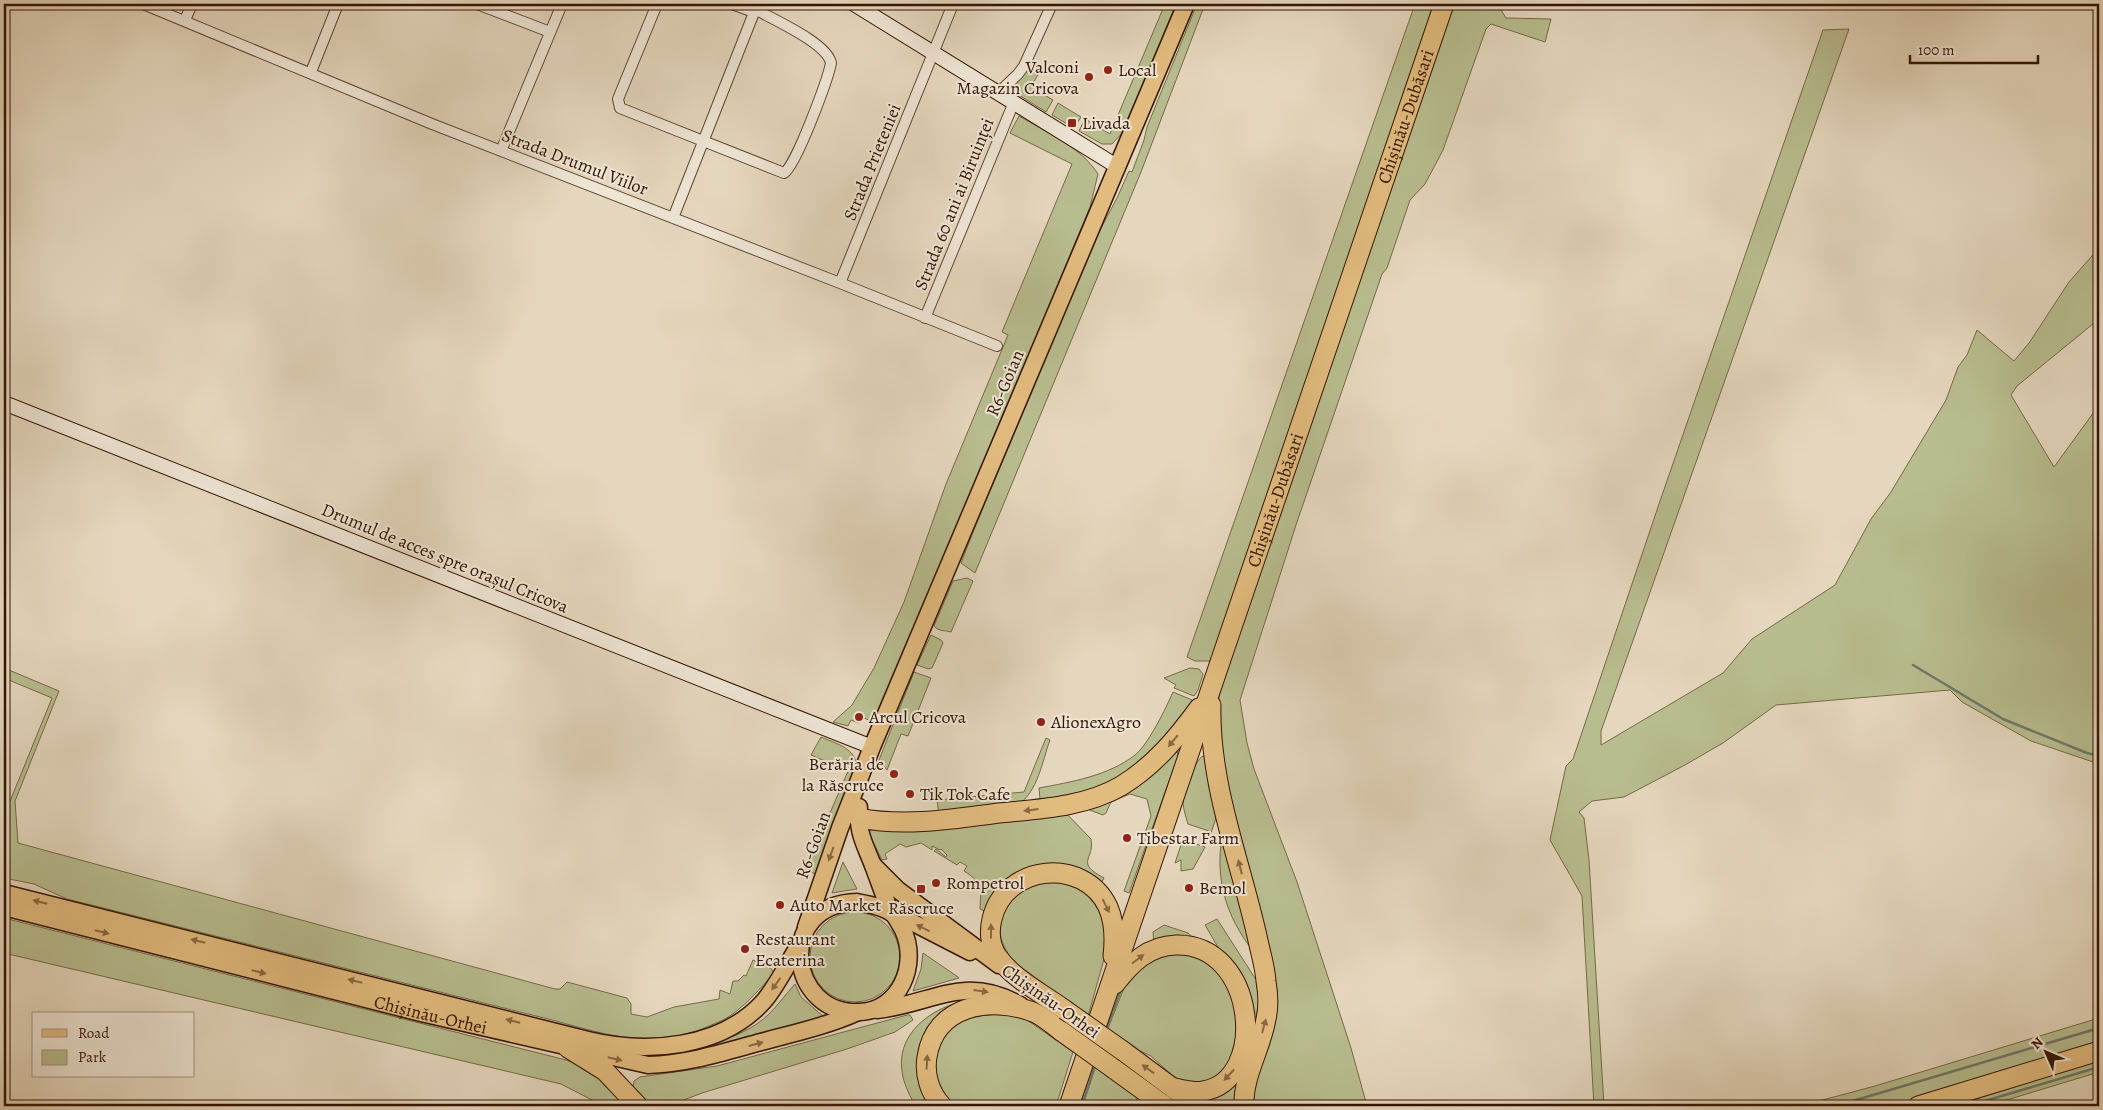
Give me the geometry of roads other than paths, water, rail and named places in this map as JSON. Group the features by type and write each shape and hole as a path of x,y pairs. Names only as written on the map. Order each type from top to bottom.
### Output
{"highway":[{"name":"Chișinău-Dubăsari","path":"1075,1088 1444,4"},
{"path":"859,818 891,822 946,820 1046,808 1083,801 1103,794 1136,776 1163,754 1212,688"},
{"path":"1212,688 1211,738 1215,768 1253,918 1266,978 1268,1002 1264,1030 1243,1090 1244,1106"},
{"path":"1006,969 997,956 991,940 991,924 996,906 1008,889 1019,881 1038,874 1051,873 1062,874 1082,881 1093,888 1108,907 1114,934 1113,977"},
{"path":"1107,996 1128,967 1145,954 1161,946 1184,945 1198,948 1217,958 1229,970 1239,992 1245,1020 1246,1038 1242,1056 1231,1073 1210,1090 1201,1092 1172,1088"},
{"name":"Chișinău-Orhei","path":"1006,969 1198,1106"},
{"path":"942,1106 930,1088 926,1063 933,1035 942,1023 966,1009 986,1005 1010,1006 1035,1012"},
{"name":"Chișinău-Orhei","path":"1035,1012 1163,1105"},
{"path":"568,1048 605,1071 638,1106"},
{"path":"1918,1106 2099,1051"},
{"path":"1063,1106 1075,1088"},
{"path":"1069,1106 1075,1088"}],"main road":[{"name":"R6-Goian","path":"804,935 843,821 862,778 872,747 1186,4"},
{"name":"R6-Goian","path":"862,778 859,818 863,846 895,914"},
{"path":"873,865 891,885 1006,969"},
{"name":"Chișinău-Orhei","path":"4,892 596,1042 635,1047 694,1041 732,1026 756,1008 772,991 804,935"},
{"path":"895,914 905,934 910,963 902,984 892,997 864,1011 832,1006 811,989 806,982 801,965 804,935 828,909 847,903 866,904 895,914 923,909"},
{"name":"Chișinău-Orhei","path":"4,907 637,1064 660,1065 709,1056 835,1022 864,1011 886,1009 952,991 972,990 1004,996 1035,1012"},
{"name":"Chișinău-Orhei","path":"895,914 1006,969"}],"street":[{"name":"Strada Drumul Viilor","path":"143,4 501,151 997,346"},
{"path":"185,20 192,4"},
{"path":"311,72 338,4"},
{"path":"477,4 550,32"},
{"path":"501,151 562,4"},
{"path":"657,4 618,104 625,111 784,173 793,164 800,148 830,69 830,59 826,51 816,44 756,8 732,4"},
{"name":"Strada Prieteniei","path":"840,283 953,4"},
{"path":"998,92 1024,66 1052,4"},
{"path":"859,5 1118,167"},
{"path":"673,218 756,8"},
{"name":"Strada 60 ani ai Biruinței","path":"925,318 1014,102"},
{"name":"Drumul de acces spre orașul Cricova","path":"4,403 872,747"}],"waterway":[{"path":"1913,665 2003,719 2087,753 2099,756"},
{"path":"1106,1030 1121,990"},
{"path":"1836,1106 2099,1028"},
{"path":"1082,1106 1096,1063"},
{"path":"1968,1106 2099,1067"}],"place":[{"name":"Local","path":"1108,70"},
{"name":"Valconi Magazin Cricova","path":"1089,77"},
{"name":"Livada","path":"1072,123"},
{"name":"Arcul Cricova","path":"859,717"},
{"name":"AlionexAgro","path":"1041,722"},
{"name":"Berăria de la Răscruce","path":"894,774"},
{"name":"Tik Tok Cafe","path":"910,794"},
{"name":"Tibestar Farm","path":"1127,838"},
{"name":"Rompetrol","path":"936,883"},
{"name":"Bemol","path":"1189,888"},
{"name":"Răscruce","path":"921,889"},
{"name":"Auto Market","path":"780,905"},
{"name":"Restaurant Ecaterina","path":"745,949"}]}
